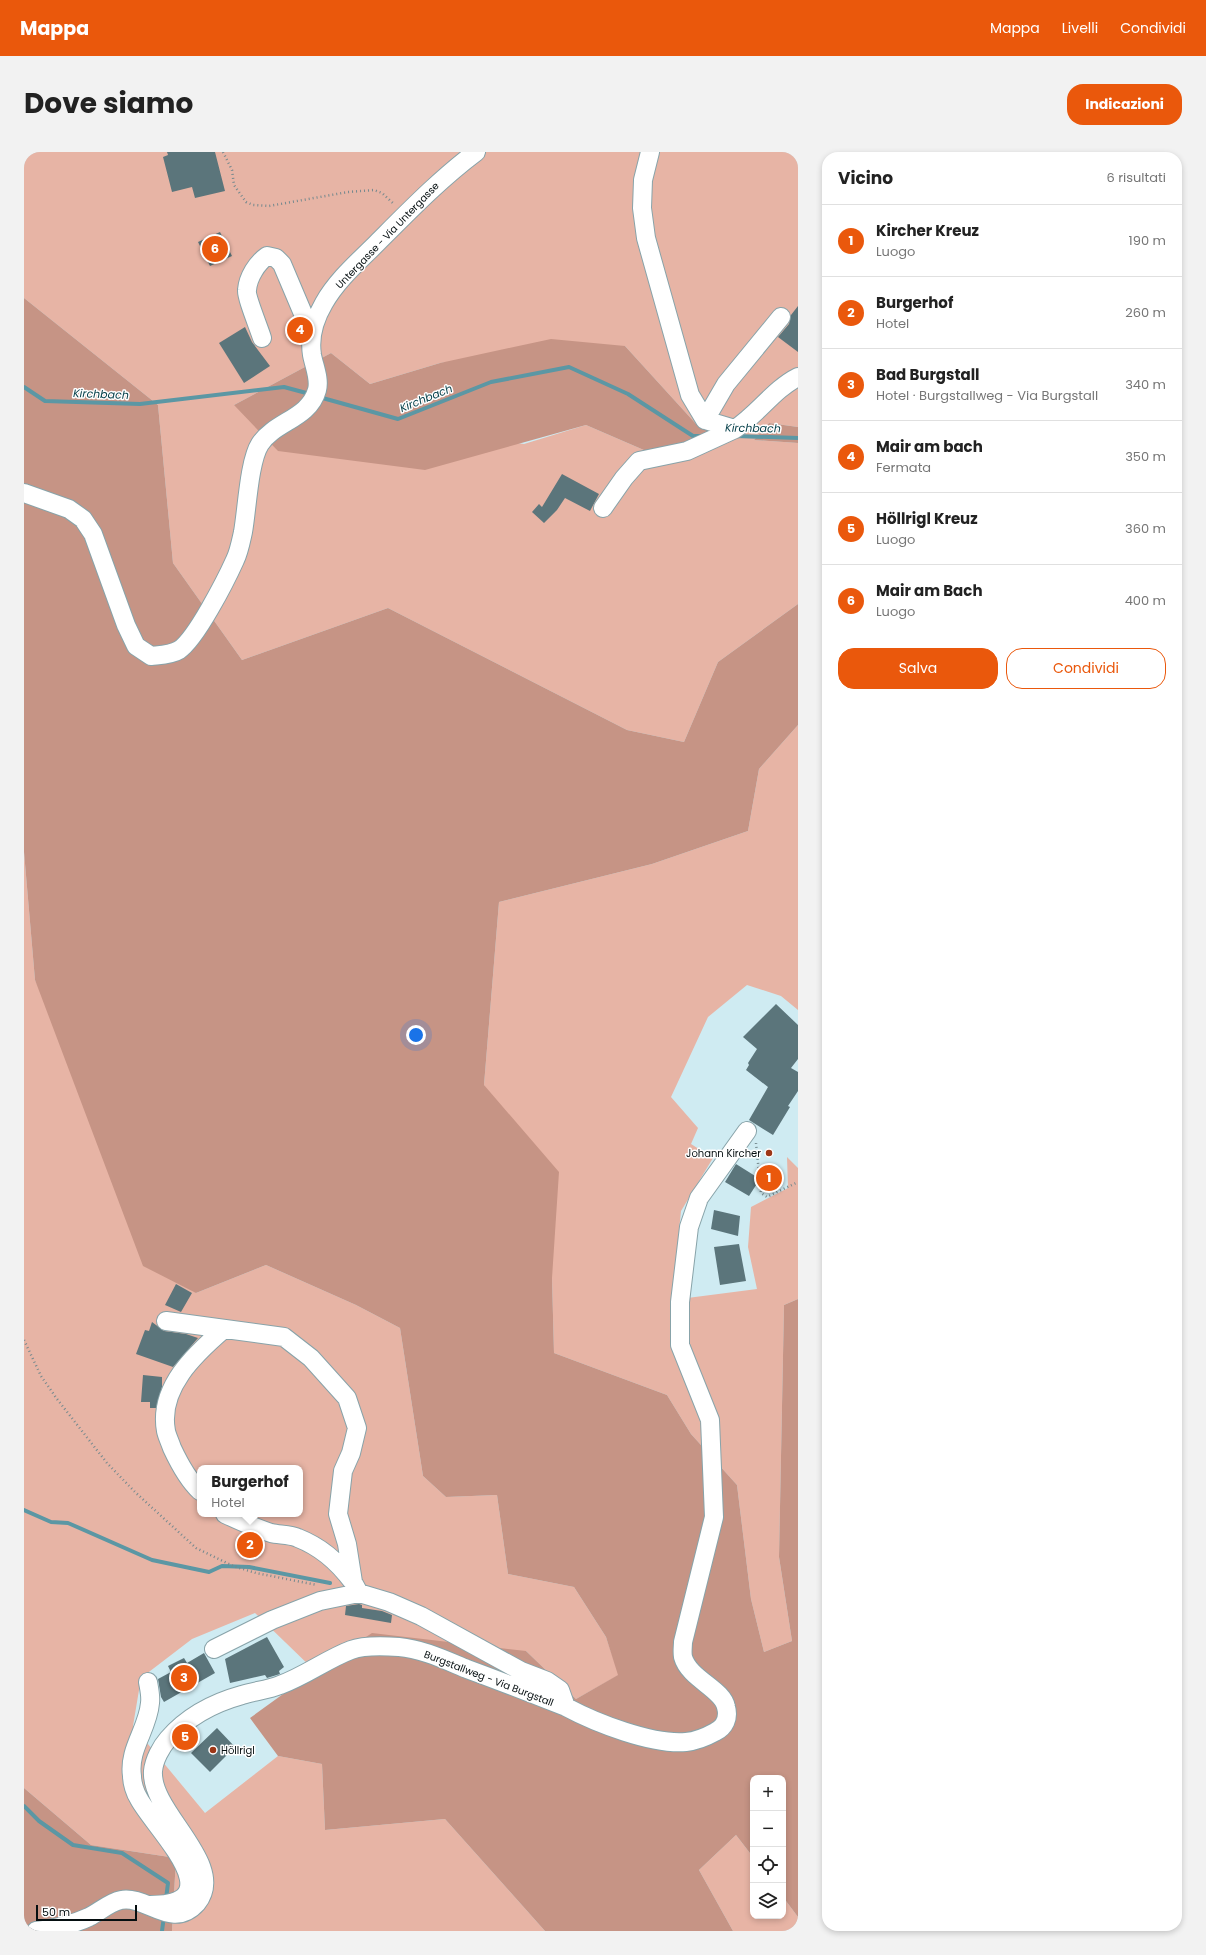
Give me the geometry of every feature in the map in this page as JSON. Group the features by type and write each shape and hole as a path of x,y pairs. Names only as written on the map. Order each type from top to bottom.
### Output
{"street":[{"name":"Untergasse - Via Untergasse","path":"24,493 69,509 83,519 93,534 126,625 136,646 151,656 167,654 179,650 196,633 235,560 243,533 254,458 260,444 269,434 305,410 314,400 318,388 312,355 311,338 314,322 324,302 339,281 404,215 448,172 476,152"},
{"path":"650,152 643,180 642,208 646,238 690,395 705,420 735,428"},
{"path":"262,338 247,291 254,270 260,261 267,256 276,258 282,264 304,316 314,322"},
{"path":"705,420 726,384 781,317"},
{"path":"603,508 624,478 639,461 687,451 735,428 748,420 764,403 798,377"},
{"name":"Burgstallweg - Via Burgstall","path":"24,1930 35,1931 68,1925 90,1916 121,1900 132,1901 175,1916 190,1911 202,1897 204,1887 203,1873 198,1859 162,1802 155,1783 153,1771 163,1746 177,1730 209,1706 241,1695 280,1685 352,1649 400,1647 431,1655 566,1707 586,1718 648,1738 686,1742 704,1738 725,1724 727,1713 726,1704 717,1694 690,1671 683,1657 683,1642 714,1517 710,1420 680,1345 680,1302 689,1227 699,1198 746,1131"},
{"path":"166,1321 284,1337 311,1358 347,1398 357,1428 351,1453 342,1471 338,1514 347,1544 356,1588"},
{"path":"197,1488 193,1485 177,1459 166,1431 165,1411 173,1386 197,1352 224,1329"},
{"path":"231,1517 250,1526 273,1533 297,1537 321,1549 340,1564 356,1588"},
{"path":"214,1649 272,1620 320,1600 356,1588"},
{"name":"Burgstallweg - Via Burgstall","path":"356,1588 421,1616 521,1671 547,1681 560,1690 566,1707"},
{"path":"148,1682 150,1702 147,1716 134,1751 131,1767 132,1779 138,1799 182,1859 188,1871 189,1881 187,1891 181,1899 168,1905 152,1909"}],"path":[{"path":"223,152 232,170 234,185 246,202 253,205 269,206 348,192 374,190 382,193 390,199 404,215"},
{"path":"746,1131 758,1145 761,1193 764,1196 768,1197 798,1182"},
{"path":"24,1340 41,1376 49,1388 107,1463 134,1492 196,1548 233,1566 256,1573 322,1586"}],"shaded area":[{"path":"24,152 798,152 798,427 769,423 754,440 798,443 798,604 718,662 684,742 627,730 388,608 242,660 173,563 158,405 24,298","holes":["625,346 697,425 717,430 660,457 586,425 524,444 234,405 331,353 370,384 440,363"]},
{"path":"24,298 158,405 173,563 242,660 388,608 627,730 684,742 718,662 798,604 798,725 759,769 748,831 652,864 499,902 484,1085 559,1172 552,1278 554,1353 667,1395 691,1434 737,1485 751,1599 764,1652 792,1641 779,1557 784,1305 798,1299 798,1917 786,1901 786,1775 750,1775 750,1853 736,1835 699,1870 733,1931 545,1931 445,1819 325,1830 322,1764 278,1756 250,1718 315,1671 372,1633 526,1651 576,1699 618,1675 606,1637 574,1587 508,1574 497,1495 446,1497 423,1476 400,1328 356,1305 266,1265 196,1293 143,1266 35,980 24,852"},
{"path":"551,339 625,346 697,425 717,430 660,457 586,425 425,470 278,451 234,405 331,353 370,384 440,363"},
{"path":"769,423 798,427 798,443 754,440"},
{"path":"798,725 798,1010 781,996 747,985 708,1017 671,1097 698,1128 691,1144 713,1158 681,1211 672,1300 757,1289 748,1247 751,1207 788,1188 787,1157 798,1168 798,1299 784,1305 779,1557 792,1641 764,1652 751,1599 737,1485 691,1434 667,1395 554,1353 552,1278 484,1085 499,902 652,864 748,831 759,769"},
{"path":"24,852 35,980 196,1293 266,1265 356,1305 400,1328 423,1476 446,1497 497,1495 508,1574 574,1587 606,1637 619,1675 576,1699 526,1651 315,1671 255,1613 192,1639 141,1678 133,1726 205,1813 278,1756 322,1764 325,1830 445,1819 545,1931 172,1931 176,1858 91,1845 24,1788"},
{"path":"24,1788 91,1845 176,1858 172,1931 24,1931"},
{"path":"736,1835 750,1853 750,1919 786,1919 786,1901 798,1917 798,1931 733,1931 699,1870"}],"building":[{"path":"167,152 215,152 225,191 195,198 192,187 172,192 163,157 168,155"},
{"path":"220,232 232,256 210,266 198,242"},
{"path":"798,306 798,352 778,337 789,324 791,315"},
{"path":"245,327 252,342 270,366 244,383 219,343"},
{"path":"562,474 599,494 590,511 565,498 557,510 544,523 532,512 539,504 542,507"},
{"path":"776,1004 798,1025 798,1059 791,1068 798,1072 798,1091 788,1106 790,1107 773,1135 749,1120 768,1087 746,1070 749,1065 748,1063 757,1049 743,1037"},
{"path":"736,1164 760,1179 749,1196 725,1182"},
{"path":"714,1210 740,1216 738,1236 711,1229"},
{"path":"739,1244 746,1281 720,1285 714,1247"},
{"path":"176,1284 192,1293 181,1312 165,1305"},
{"path":"152,1322 164,1331 186,1334 198,1338 173,1367 136,1354 145,1330 149,1331"},
{"path":"143,1375 162,1377 162,1387 156,1408 150,1408 150,1402 141,1402"},
{"path":"246,1535 261,1541 252,1558 238,1549"},
{"path":"362,1605 362,1608 382,1611 392,1615 391,1623 345,1615 346,1606"},
{"path":"267,1637 284,1667 279,1671 280,1674 267,1678 265,1675 230,1683 225,1659"},
{"path":"204,1653 215,1673 164,1702 161,1697 158,1679 171,1672 168,1666 184,1658 187,1663"},
{"name":"Höllrigl","path":"217,1728 235,1747 210,1772 191,1753"}],"waterway":[{"name":"Kirchbach","path":"319,397 398,419 491,382 569,367 628,394 693,436 702,436"},
{"name":"Kirchbach","path":"24,387 45,401 140,404 284,387 310,394"},
{"name":"Kirchbach","path":"736,436 798,438"},
{"path":"24,1510 51,1522 68,1523 152,1560 209,1572 222,1566 249,1567 330,1583"},
{"path":"24,1806 39,1821 73,1845 122,1853 168,1883 166,1899"},
{"path":"162,1931 164,1916"}],"place":[{"name":"Mair am Bach","path":"215,249"},
{"name":"Mair am bach","path":"300,330"},
{"name":"Johann Kircher","path":"769,1153"},
{"name":"Kircher Kreuz","path":"769,1178"},
{"name":"Burgerhof","path":"250,1545"},
{"name":"Bad Burgstall","path":"184,1678"},
{"name":"Höllrigl Kreuz","path":"185,1737"},
{"name":"Höllrigl","path":"213,1750"}]}
